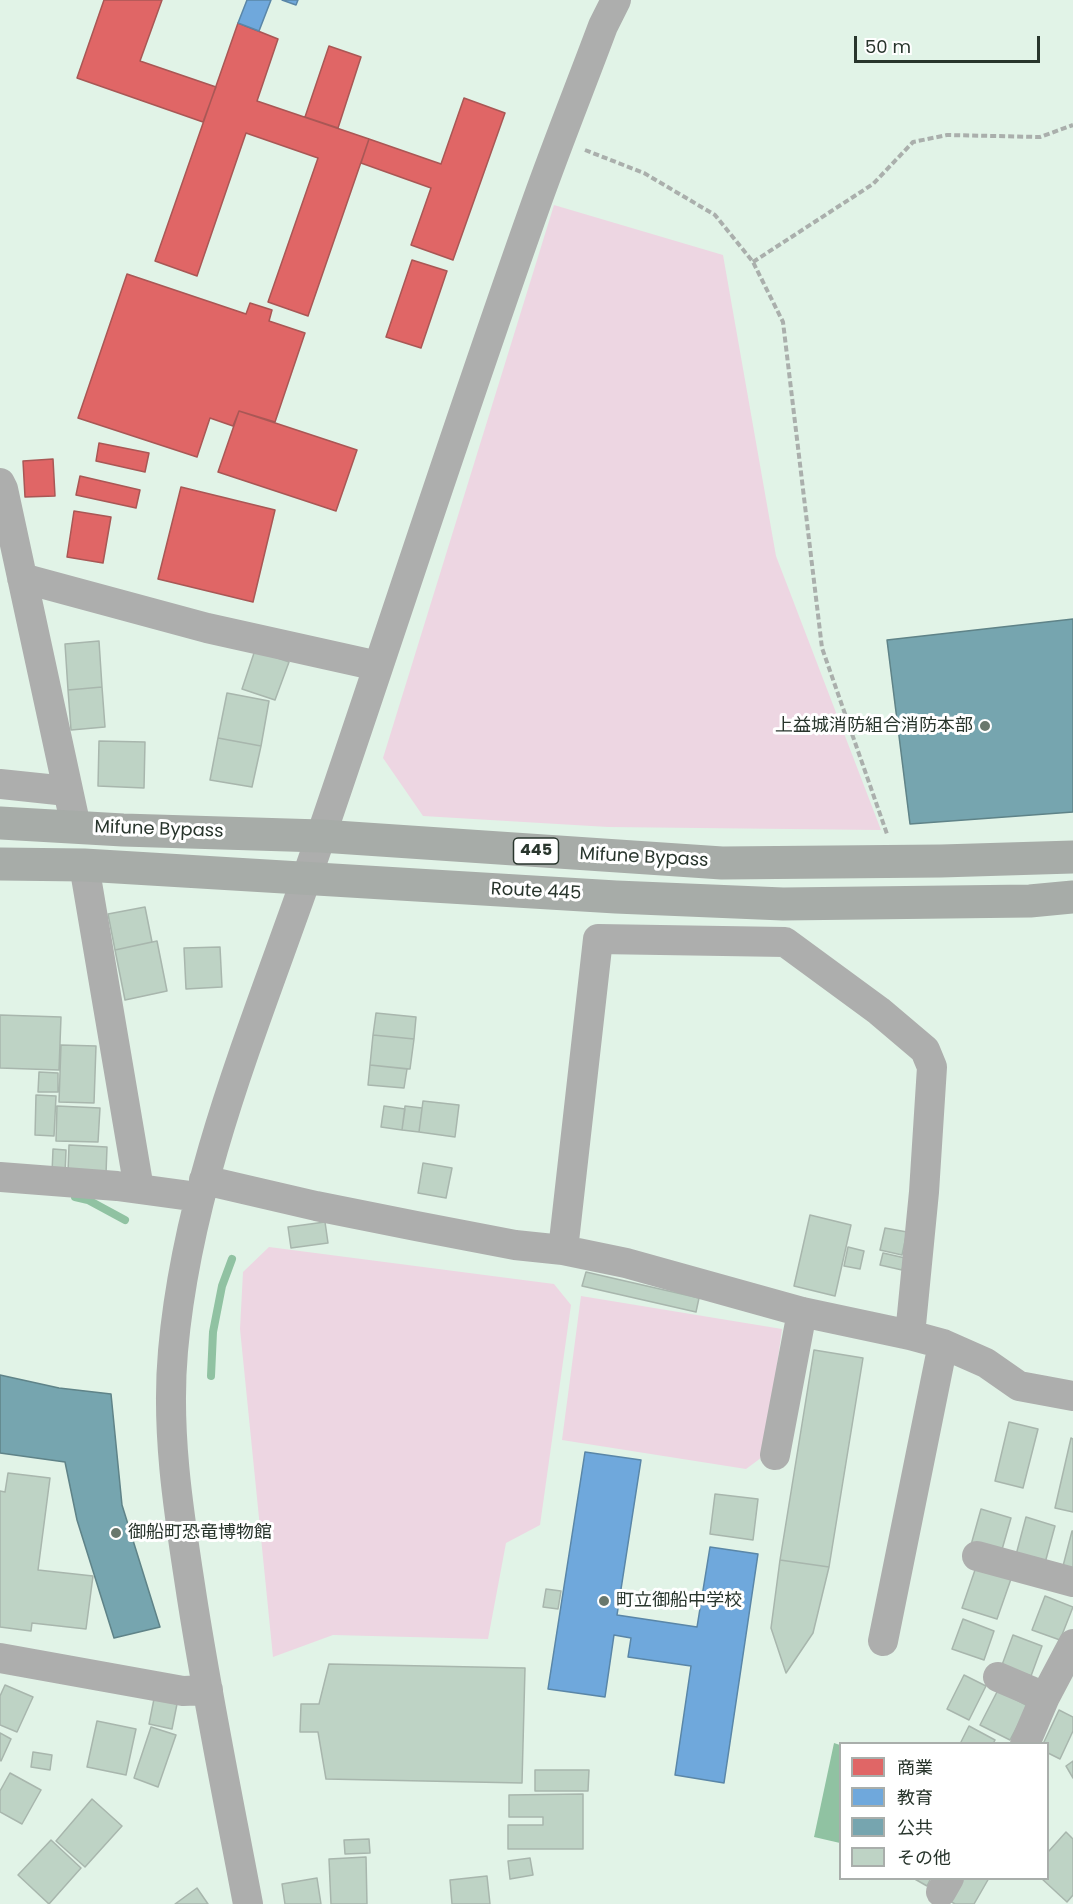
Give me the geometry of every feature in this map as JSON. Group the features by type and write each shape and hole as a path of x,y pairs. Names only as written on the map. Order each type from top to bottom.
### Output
{"highway":[{"name":"Mifune Bypass","path":"0,823 321,836 722,863 893,862 1073,857"},
{"name":"Route 445","path":"0,864 84,865 616,897 783,904 1018,901 1073,897"}],"street":[{"path":"248,1904 208,1690 176,1494 172,1424 173,1353 184,1269 201,1189 260,1008 538,199 603,26 616,0"},
{"path":"0,483 76,827"},
{"path":"22,578 207,628 378,666"},
{"path":"0,784 67,790"},
{"path":"84,865 140,1188"},
{"path":"783,904 785,942"},
{"path":"563,1250 598,939 785,942 879,1011 926,1050 932,1067 924,1192 910,1335"},
{"path":"0,1177 140,1188 201,1189 316,1206 416,1227 515,1245 563,1250 627,1263 802,1312 943,1344 986,1363 1020,1386 1073,1396"},
{"path":"775,1455 802,1312"},
{"path":"883,1641 943,1344"},
{"path":"977,1556 1073,1582"},
{"path":"1025,1742 1045,1697 1073,1644"},
{"path":"0,1659 183,1691 208,1690"},
{"path":"998,1677 1045,1697"}],"path":[{"path":"753,262 873,184 913,142 947,135 1040,137 1073,125"},
{"path":"560,141 645,173 715,215 753,262 783,322 822,648 888,838 893,862"}],"shaded area":[{"path":"554,205 723,255 776,556 881,830 608,827 423,816 383,758"},
{"path":"269,1247 554,1284 571,1305 540,1525 506,1543 488,1639 333,1635 273,1657 240,1329 243,1272"},
{"path":"581,1296 782,1329 765,1455 746,1469 562,1440"},
{"path":"834,1743 839,1745 839,1843 814,1837"}],"building: 商業":[{"path":"104,0 162,0 140,61 216,87 203,122 77,78"},
{"path":"238,23 278,39 257,101 369,139 308,316 268,302 318,158 246,133 197,276 155,261"},
{"path":"329,46 361,57 338,128 305,117"},
{"path":"464,98 505,113 453,260 411,245 431,188 361,163 369,139 441,164"},
{"path":"412,260 447,271 421,348 386,337"},
{"path":"127,274 246,314 250,303 272,310 269,321 305,333 275,422 239,411 233,426 210,418 197,457 78,418"},
{"path":"239,411 357,450 336,511 218,472"},
{"path":"99,443 149,453 145,472 96,461"},
{"path":"53,459 55,496 25,497 23,461"},
{"path":"80,476 140,490 136,508 76,495"},
{"path":"181,487 275,510 253,602 158,579"},
{"path":"74,511 111,517 103,563 67,557"}],"building: 教育":[{"path":"247,0 271,0 259,31 238,23"},
{"path":"282,0 298,0 296,5"},
{"path":"585,1452 641,1460 617,1615 697,1627 710,1547 758,1554 724,1783 675,1775 691,1666 628,1657 631,1638 614,1635 605,1697 548,1689"}],"building: 公共":[{"name":"上益城消防組合消防本部","path":"1073,619 1073,812 910,824 887,640"},
{"path":"0,1375 59,1388 111,1394 122,1505 160,1627 114,1638 77,1520 65,1462 0,1453"}],"building: その他":[{"path":"99,641 102,687 68,690 65,644"},
{"path":"255,650 289,662 275,700 242,689"},
{"path":"102,687 105,727 71,730 68,690"},
{"path":"227,693 269,701 261,746 218,738"},
{"path":"218,738 261,746 252,787 210,780"},
{"path":"99,741 145,742 144,788 98,786"},
{"path":"145,907 152,942 115,950 108,914"},
{"path":"157,941 167,991 125,1000 115,950"},
{"path":"220,947 222,987 186,989 184,948"},
{"path":"376,1013 416,1017 414,1039 373,1035"},
{"path":"0,1015 61,1017 59,1070 0,1068"},
{"path":"373,1035 414,1039 410,1069 370,1065"},
{"path":"61,1045 96,1046 94,1103 59,1102"},
{"path":"370,1065 407,1069 404,1088 368,1085"},
{"path":"39,1072 58,1073 58,1092 38,1092"},
{"path":"36,1095 56,1096 54,1136 35,1135"},
{"path":"423,1101 459,1105 455,1137 419,1132"},
{"path":"57,1106 100,1108 98,1142 56,1141"},
{"path":"384,1106 405,1109 402,1130 381,1127"},
{"path":"405,1106 422,1108 419,1132 402,1130"},
{"path":"69,1145 107,1147 106,1174 68,1172"},
{"path":"53,1149 66,1150 65,1174 52,1173"},
{"path":"423,1163 452,1168 446,1198 418,1193"},
{"path":"810,1215 851,1225 835,1296 794,1286"},
{"path":"325,1222 328,1243 291,1248 288,1227"},
{"path":"885,1228 907,1232 902,1255 880,1250"},
{"path":"848,1247 864,1251 860,1269 844,1266"},
{"path":"883,1253 905,1258 902,1270 880,1265"},
{"path":"586,1272 699,1298 696,1312 582,1286"},
{"path":"814,1350 863,1358 829,1567 780,1560"},
{"path":"1009,1422 1038,1429 1023,1488 995,1481"},
{"path":"1071,1438 1073,1439 1073,1512 1055,1508"},
{"path":"8,1473 50,1478 38,1570 93,1576 86,1629 32,1623 31,1631 0,1627 0,1491 5,1492"},
{"path":"715,1494 758,1499 753,1540 710,1534"},
{"path":"981,1509 1011,1518 1001,1553 971,1545"},
{"path":"1026,1517 1055,1526 1045,1563 1016,1555"},
{"path":"1073,1531 1073,1573 1062,1570"},
{"path":"780,1560 829,1567 813,1633 786,1673 771,1628"},
{"path":"976,1567 1011,1579 997,1619 962,1608"},
{"path":"546,1589 561,1591 558,1609 543,1607"},
{"path":"1045,1596 1073,1607 1060,1640 1032,1630"},
{"path":"963,1619 994,1631 984,1660 952,1649"},
{"path":"1013,1635 1042,1646 1031,1676 1002,1665"},
{"path":"329,1664 525,1668 522,1783 326,1779 318,1732 300,1732 301,1704 319,1704"},
{"path":"964,1675 986,1686 969,1720 947,1709"},
{"path":"5,1685 33,1697 17,1732 0,1725 0,1696"},
{"path":"998,1690 1028,1706 1010,1740 980,1725"},
{"path":"154,1699 177,1704 172,1729 149,1724"},
{"path":"1059,1710 1073,1717 1073,1731 1060,1759 1049,1754 1049,1742 1044,1742"},
{"path":"97,1721 136,1729 126,1775 87,1767"},
{"path":"969,1726 995,1740 994,1742 961,1742"},
{"path":"151,1727 176,1735 158,1787 134,1778"},
{"path":"0,1733 11,1739 1,1761 0,1760"},
{"path":"33,1752 52,1755 50,1770 31,1767"},
{"path":"1073,1761 1073,1778 1066,1766"},
{"path":"535,1770 589,1770 588,1791 535,1791"},
{"path":"10,1773 41,1790 22,1824 0,1812 0,1791"},
{"path":"583,1794 583,1849 508,1849 508,1825 543,1825 543,1817 509,1817 509,1795"},
{"path":"92,1799 122,1826 85,1867 56,1841"},
{"path":"1066,1832 1073,1839 1073,1895 1067,1902 1043,1880 1049,1880 1049,1851"},
{"path":"369,1839 370,1853 345,1854 344,1840"},
{"path":"51,1840 81,1868 49,1904 18,1875"},
{"path":"366,1857 367,1904 331,1904 329,1859"},
{"path":"530,1858 533,1875 510,1879 508,1861"},
{"path":"487,1876 490,1904 452,1904 450,1880"},
{"path":"317,1878 321,1904 285,1904 282,1884"},
{"path":"916,1880 930,1880 927,1886"},
{"path":"960,1880 988,1880 974,1904 955,1904 948,1900"},
{"path":"197,1888 208,1904 175,1904"}],"waterway":[{"path":"75,1197 88,1200 125,1220"},
{"path":"211,1376 213,1332 222,1286 232,1259"}],"place":[{"name":"上益城消防組合消防本部","path":"985,726"},
{"name":"御船町恐竜博物館","path":"116,1533"},
{"name":"町立御船中学校","path":"604,1601"}]}
